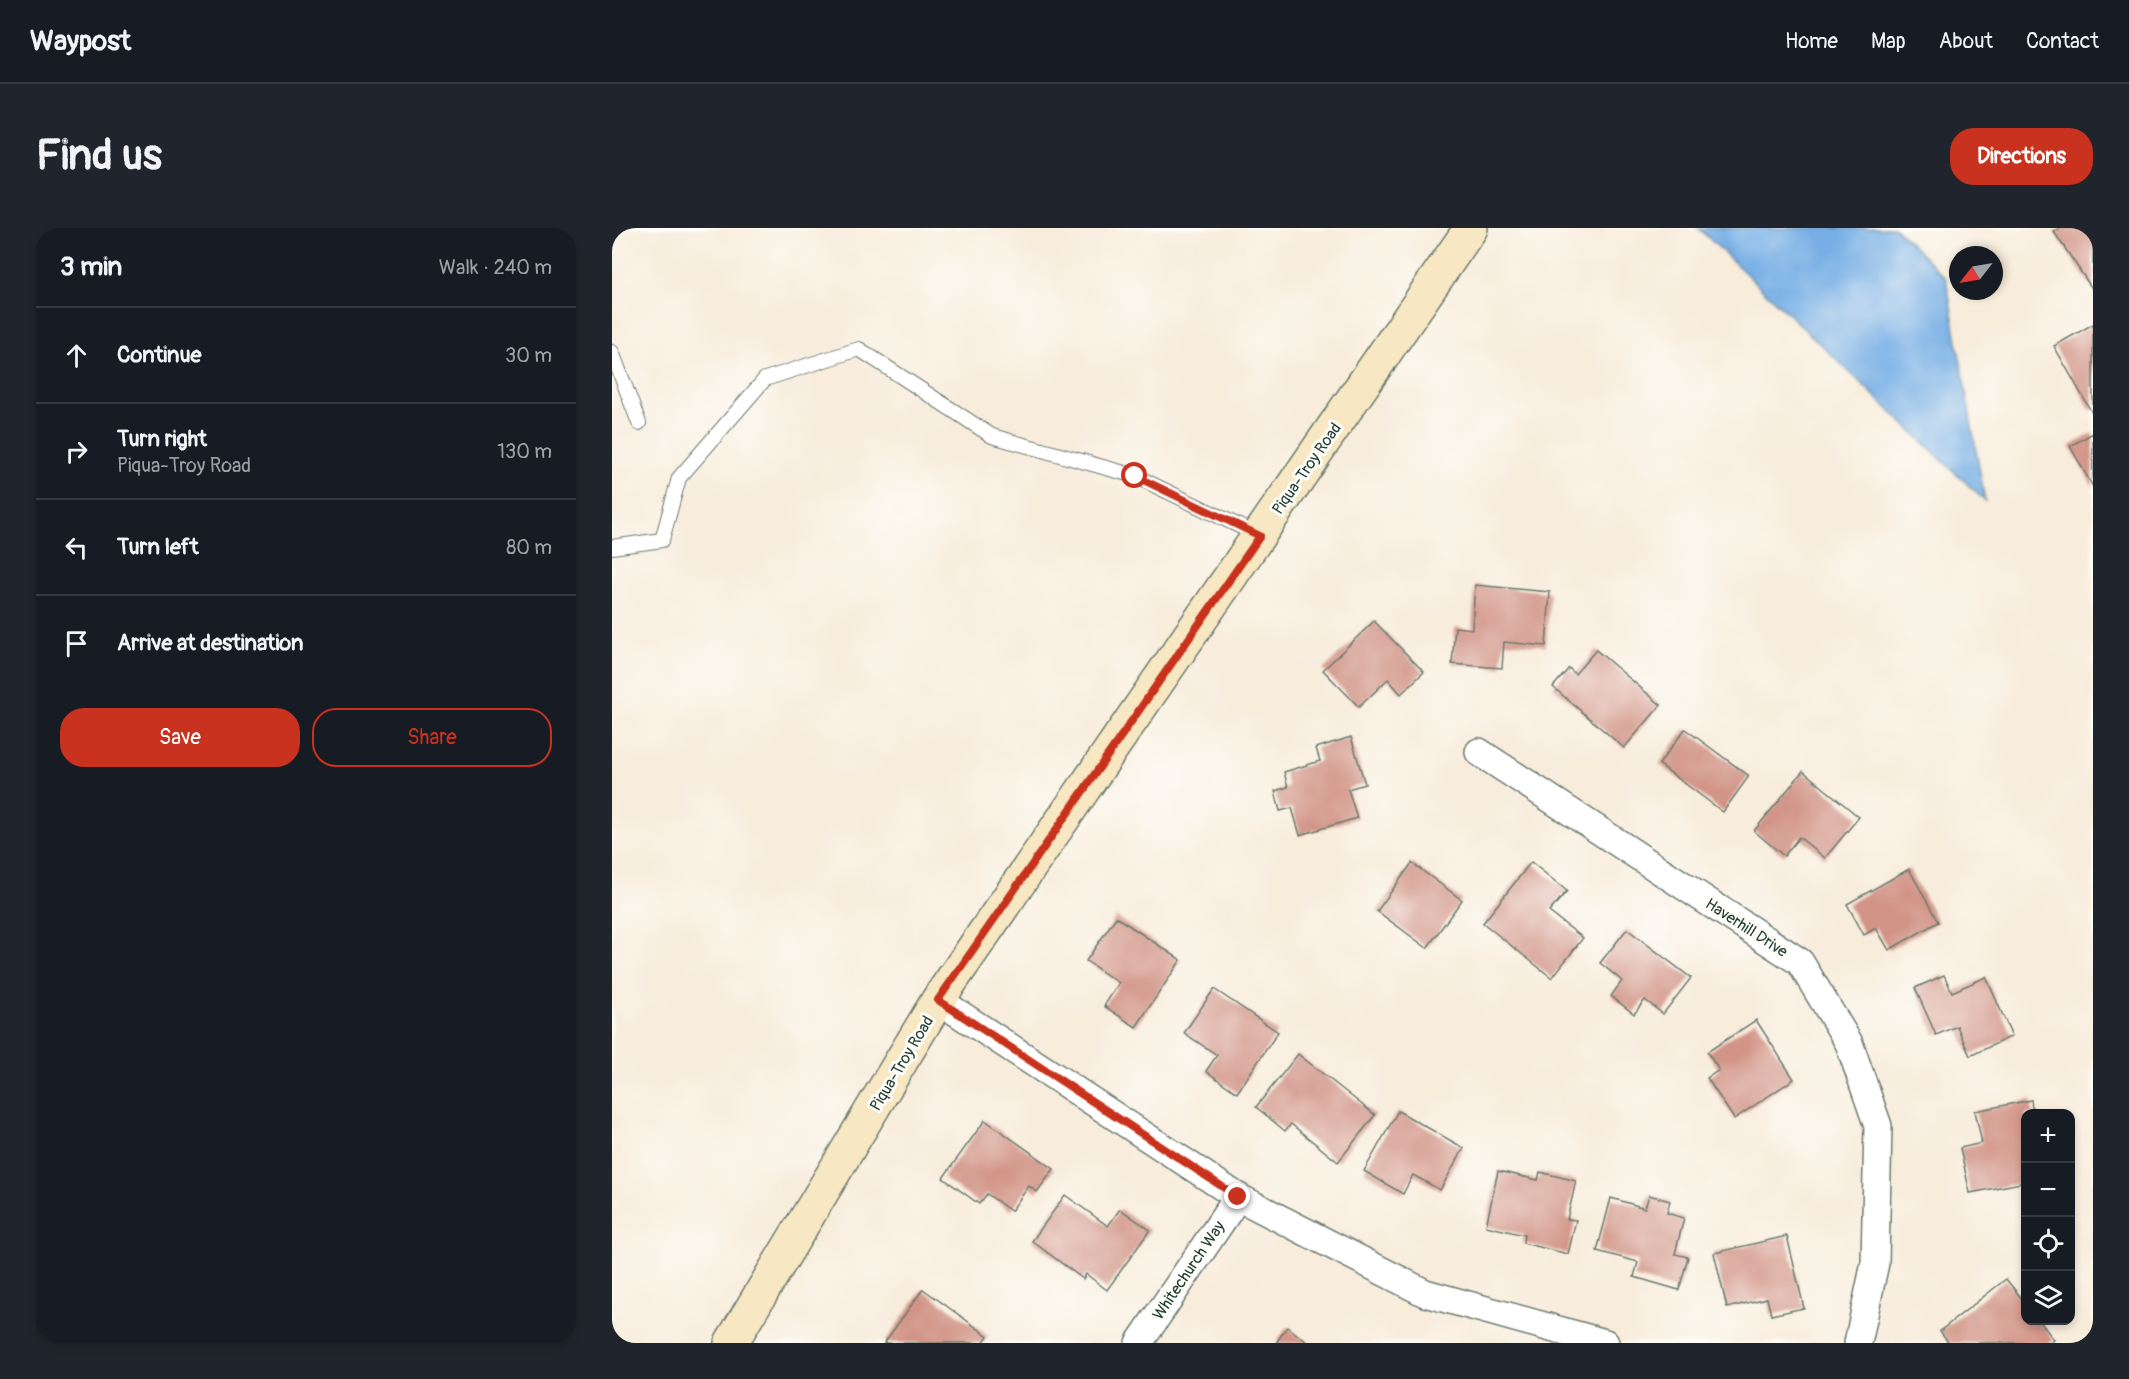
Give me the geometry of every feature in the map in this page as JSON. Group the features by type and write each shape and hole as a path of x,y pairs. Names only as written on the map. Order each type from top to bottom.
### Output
{"street":[{"name":"Piqua-Troy Road","path":"731,1343 938,1000 1472,228"},
{"name":"Haverhill Drive","path":"1479,752 1800,962 1849,1043 1878,1126 1875,1263 1858,1343"},
{"path":"938,1000 1238,1197 1425,1293 1605,1343"},
{"name":"Whitechurch Way","path":"1139,1343 1238,1197"}],"lane":[{"path":"612,547 662,540 679,478 765,379 859,350 992,436 1135,476 1260,536"},
{"path":"612,352 639,423"}],"water":[{"path":"1698,228 1895,228 1946,278 1985,501"}],"building":[{"path":"2061,228 2093,228 2093,290 2054,232"},
{"path":"2093,324 2093,410 2091,411 2054,346"},
{"path":"2093,433 2093,487 2070,446"},
{"path":"1475,585 1550,592 1546,646 1504,642 1502,668 1452,664 1455,627 1472,629"},
{"path":"1374,621 1424,672 1401,694 1388,679 1359,707 1323,670"},
{"path":"1596,650 1661,705 1624,748 1553,687 1569,668 1575,674"},
{"path":"1685,729 1749,776 1723,812 1659,764"},
{"path":"1351,737 1365,784 1348,789 1357,818 1300,835 1292,808 1280,811 1275,791 1288,787 1284,772 1320,761 1316,748"},
{"path":"1803,771 1859,817 1825,858 1799,837 1784,856 1754,831"},
{"path":"1531,862 1567,891 1549,912 1583,938 1552,978 1483,923"},
{"path":"1412,863 1462,900 1427,948 1377,911"},
{"path":"1909,869 1938,922 1889,950 1876,928 1864,935 1847,904"},
{"path":"1116,917 1181,960 1136,1027 1104,1006 1119,983 1086,961"},
{"path":"1627,929 1691,978 1663,1014 1645,1000 1634,1014 1611,996 1622,981 1600,963"},
{"path":"1944,975 1952,992 1986,977 2012,1036 1970,1056 1957,1026 1936,1035 1915,988"},
{"path":"1214,989 1278,1032 1237,1093 1206,1071 1217,1055 1184,1033"},
{"path":"1756,1020 1794,1079 1734,1119 1707,1078 1719,1070 1707,1052"},
{"path":"1298,1054 1375,1115 1338,1162 1291,1124 1285,1131 1256,1107"},
{"path":"2031,1100 2032,1109 2021,1109 2021,1183 1970,1193 1960,1148 1982,1143 1975,1111"},
{"path":"1398,1111 1464,1148 1440,1190 1413,1175 1403,1194 1364,1171"},
{"path":"985,1120 1054,1169 1037,1192 1029,1186 1011,1211 987,1194 979,1204 943,1178"},
{"path":"1498,1171 1538,1180 1540,1172 1576,1181 1567,1219 1576,1220 1568,1254 1523,1243 1524,1235 1486,1226"},
{"path":"1065,1195 1108,1226 1120,1209 1150,1230 1107,1290 1086,1274 1083,1279 1032,1241"},
{"path":"1649,1195 1670,1201 1667,1213 1684,1218 1675,1254 1688,1257 1679,1290 1634,1277 1638,1262 1597,1251 1611,1198 1645,1208"},
{"path":"1787,1236 1804,1308 1771,1315 1767,1298 1727,1308 1714,1253"},
{"path":"2006,1279 2021,1298 2021,1325 2043,1325 2054,1340 2050,1343 1949,1343 1940,1331"},
{"path":"923,1289 988,1336 983,1343 884,1343"},
{"path":"1287,1327 1309,1343 1276,1343"}],"route":[{"path":"1135,476 1260,536 938,1000 1238,1197"}]}
